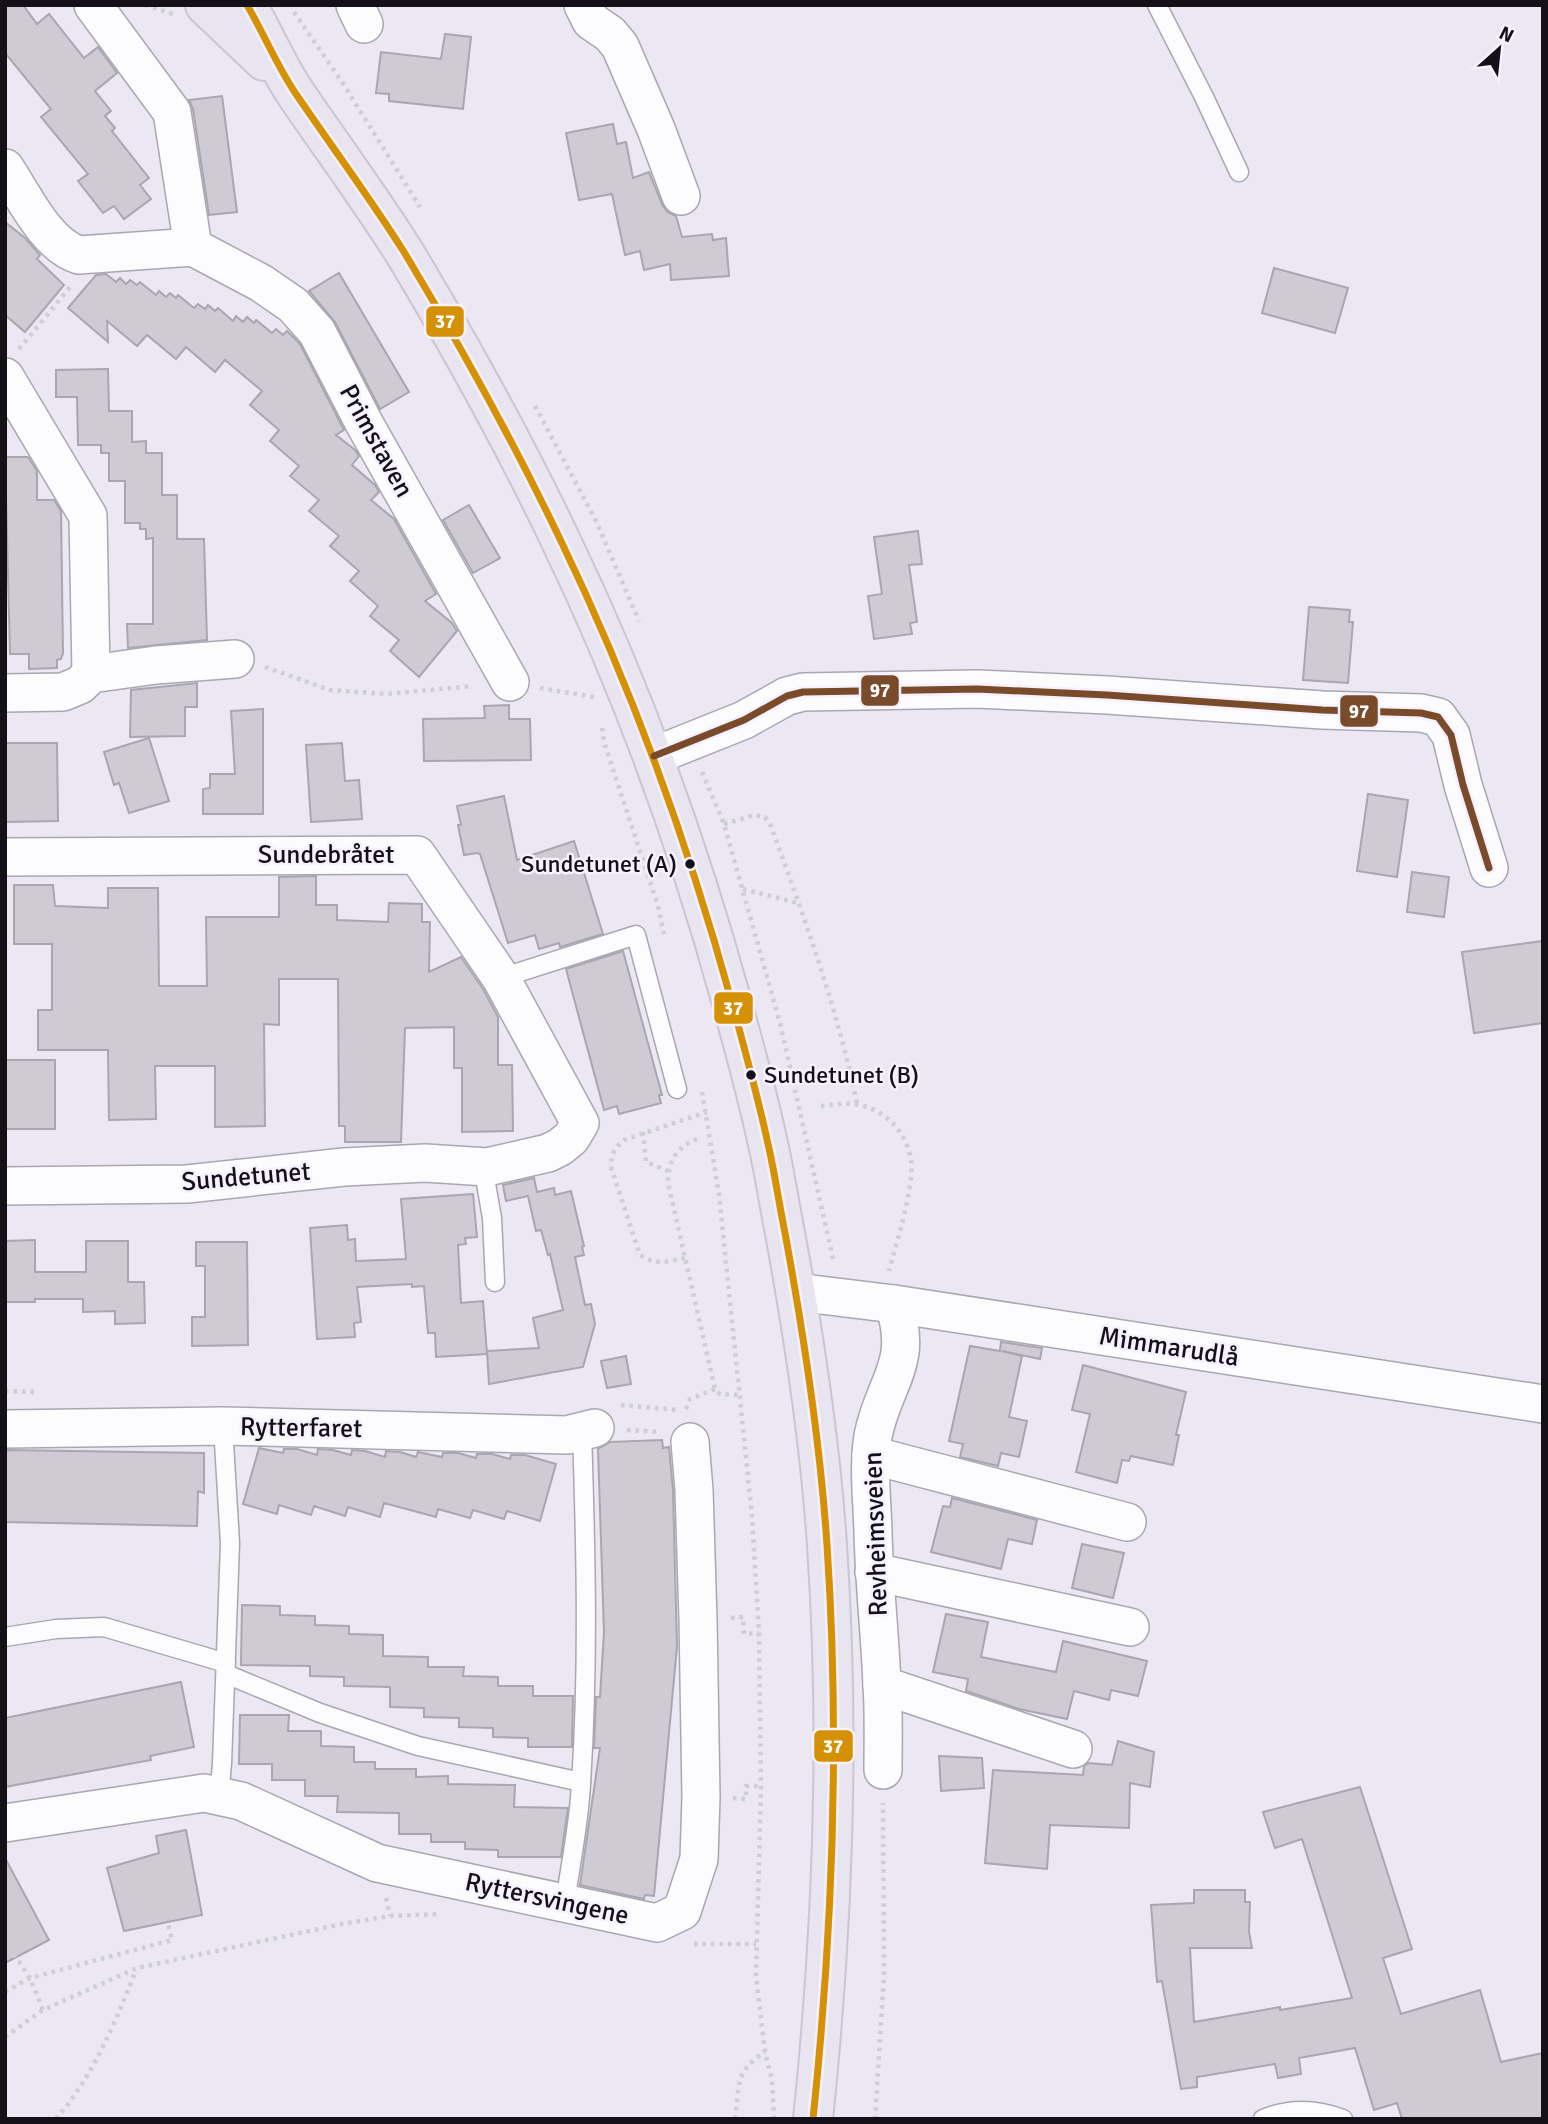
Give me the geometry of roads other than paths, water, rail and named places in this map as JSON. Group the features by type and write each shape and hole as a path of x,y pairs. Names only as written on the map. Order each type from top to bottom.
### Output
{"main road":[{"name":"Revheimsveien","path":"247,5 293,89 404,253 483,391 559,538 654,756 695,874 746,1054 768,1143 796,1293 812,1388 825,1517 834,1698 831,1910 813,2119"},
{"name":"Revheimsveien","path":"189,10 293,89"}],"street":[{"path":"5,168 53,240 67,251 79,256 193,247 172,112 93,5"},
{"path":"583,5 591,21 610,34 620,46 681,196"},
{"name":"Primstaven","path":"193,247 261,283 293,305 317,332 376,445 510,682"},
{"path":"9,367 88,516 91,674"},
{"path":"5,693 63,692 79,685 91,674 156,665 235,659"},
{"path":"654,756 744,720 787,696 803,692 977,689 1322,710 1421,713 1438,717 1451,735 1463,785 1489,868"},
{"name":"Sundebråtet","path":"5,857 416,855 501,978 580,1124"},
{"name":"Sundetunet","path":"5,1186 187,1184 344,1167 425,1163 487,1167 548,1153 571,1138 580,1124"},
{"name":"Mimmarudlå","path":"796,1293 891,1291 1543,1404"},
{"name":"Revheimsveien","path":"883,1770 883,1685 874,1572 871,1455 879,1414 900,1362 901,1324 891,1291"},
{"name":"Rytterfaret","path":"5,1429 223,1426 567,1435 588,1429"},
{"name":"Ryttersvingene","path":"5,1823 204,1793 241,1801 377,1863 657,1923 682,1911 699,1859 709,1490 690,1441"},
{"path":"871,1455 1127,1522"},
{"path":"874,1572 1130,1627"},
{"path":"883,1685 1073,1749"}],"lane":[{"path":"1157,5 1239,172"},
{"path":"501,978 636,935 677,1089"},
{"path":"487,1167 485,1178 493,1227 495,1282"},
{"path":"219,1796 230,1543 223,1426"},
{"path":"565,1903 581,1782 586,1681 588,1429"},
{"path":"5,1637 56,1629 104,1627 226,1669 320,1713 418,1746 581,1782"},
{"path":"1263,2119 1284,2110 1309,2111 1343,2119"}],"place":[{"name":"Sundetunet (A)","path":"690,864"},
{"name":"Sundetunet (B)","path":"751,1075"}]}
